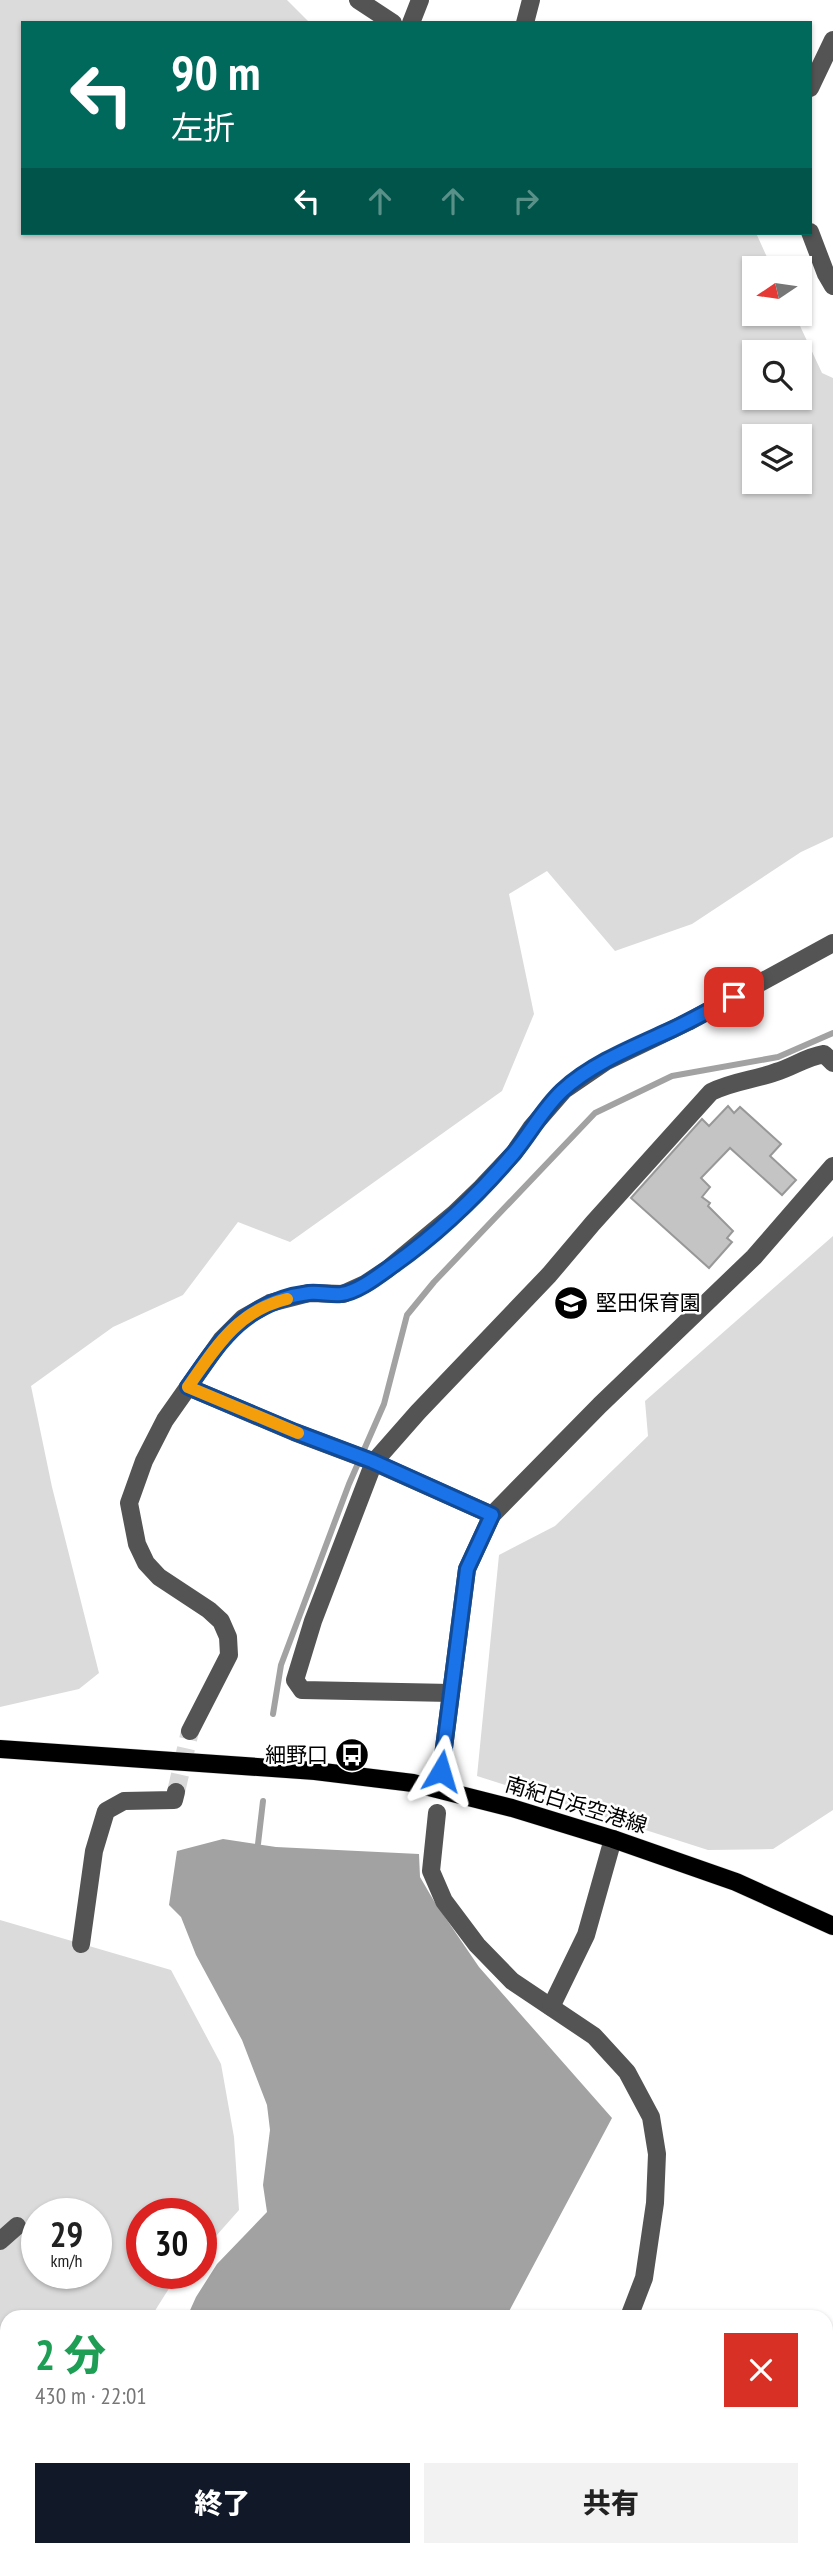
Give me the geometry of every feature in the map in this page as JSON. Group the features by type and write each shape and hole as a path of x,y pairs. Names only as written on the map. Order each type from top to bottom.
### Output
{"main road":[{"name":"南紀白浜空港線","path":"0,1749 315,1771 413,1783 512,1808 613,1839 736,1882 833,1926"}],"street":[{"path":"358,0 390,21"},
{"path":"412,21 420,0"},
{"path":"526,21 531,0"},
{"path":"812,84 833,40"},
{"path":"811,235 833,286"},
{"path":"190,1731 229,1654 228,1637 221,1622 209,1610 159,1577 146,1563 137,1544 129,1503 144,1461 165,1420 222,1339 243,1318 270,1303 309,1293 343,1294 365,1284 407,1255 481,1188 514,1153 531,1128 564,1090 606,1062 688,1022 833,943"},
{"path":"451,1693 302,1690 295,1680 341,1544 373,1461 549,1275 711,1092 728,1083 778,1072 810,1057 824,1054 833,1063"},
{"path":"441,1771 467,1569 492,1515 600,1405 754,1257 833,1166"},
{"path":"188,1387 373,1461 492,1515"},
{"path":"82,1944 93,1851 106,1811 124,1801 174,1800 176,1792"},
{"path":"437,1813 431,1871 444,1900 477,1945 512,1981 594,2036 627,2072 651,2117 657,2154 655,2203 644,2278 632,2310"},
{"path":"551,2007 586,1936 613,1839"},
{"path":"0,2241 18,2225"}],"shaded area":[{"path":"0,0 287,0 308,21 21,21 21,235 757,235 767,256 742,256 742,326 800,326 807,340 742,340 742,410 812,410 812,352 822,373 833,378 833,837 801,852 692,924 615,951 547,871 509,894 534,1014 502,1091 290,1242 238,1222 183,1295 113,1327 31,1386 52,1487 99,1673 79,1689 0,1707"},
{"path":"833,1236 833,1810 773,1849 708,1850 477,1776 499,1555 555,1526 648,1436 645,1401"},
{"path":"223,1839 276,1847 419,1854 420,1877 479,1967 612,2118 510,2310 190,2310 201,2289 217,2289 217,2264 267,2212 263,2185 270,2130 267,2105 242,2040 196,1955 181,1917 169,1905 177,1851"},
{"path":"0,1920 171,1970 221,2064 234,2137 239,2210 217,2235 217,2198 126,2198 126,2289 169,2289 155,2310 0,2310"}],"building":[{"path":"728,1106 734,1113 740,1107 781,1144 770,1156 796,1180 782,1195 730,1148 701,1178 710,1187 702,1197 733,1231 727,1238 732,1242 709,1268 631,1198 702,1119 709,1126"}],"waterway":[{"path":"273,1714 281,1665 349,1484 384,1404 407,1315 434,1282 595,1113 672,1076 778,1057 833,1033"},
{"path":"258,1844 263,1801"}],"tunnel":[{"path":"176,1792 190,1731"}],"slow traffic":[{"path":"287,1299 270,1303 243,1318 222,1339 188,1387 298,1433"}],"place":[{"name":"堅田保育園","path":"571,1303"},
{"name":"細野口","path":"352,1755"}],"route":[{"path":"441,1771 467,1569 492,1515 372,1461 188,1387 222,1339 243,1318 270,1303 309,1293 343,1294 365,1284 407,1255 481,1188 514,1153 549,1105 564,1090 606,1062 734,997"}]}
